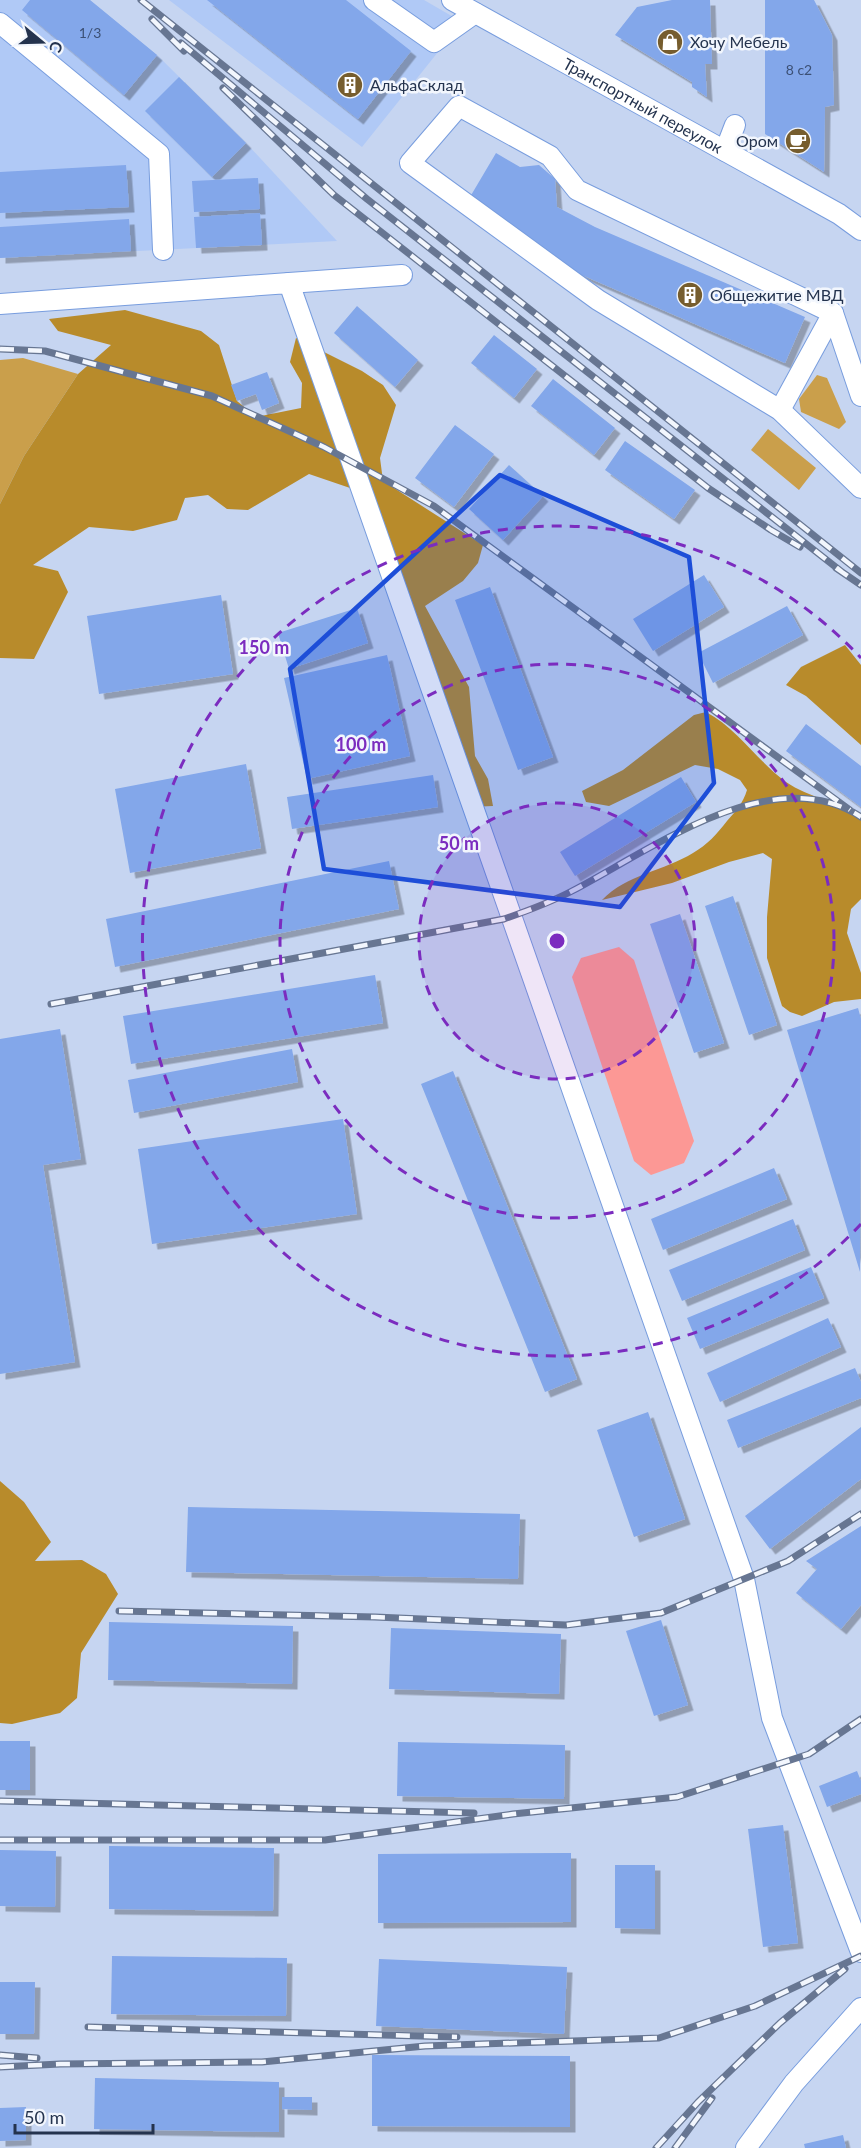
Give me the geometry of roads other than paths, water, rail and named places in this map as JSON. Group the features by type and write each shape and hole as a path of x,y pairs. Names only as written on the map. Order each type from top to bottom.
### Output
{"street":[{"path":"374,0 434,42 475,13"},
{"name":"Транспортный переулок","path":"452,0 839,214 861,230"},
{"path":"0,23 159,154 163,250"},
{"path":"861,396 833,313 577,190 550,156 459,106 410,163 597,300 780,410 861,488"},
{"path":"725,151 735,125"},
{"path":"0,304 402,275"},
{"path":"289,283 744,1579 772,1719 861,1952"},
{"path":"780,410 833,313"},
{"path":"746,2148 794,2083 861,2008"}],"railway":[{"path":"141,0 861,573"},
{"path":"152,19 184,51"},
{"path":"181,43 367,199 842,572"},
{"path":"223,88 334,195 708,488 800,547"},
{"path":"0,349 45,351 212,396 324,447 434,506 850,810"},
{"path":"836,568 861,585"},
{"path":"51,1004 504,919 564,895 675,834 713,817 751,804 789,798 826,802 861,817"},
{"path":"119,1611 375,1617 566,1625 661,1613 788,1561 861,1514"},
{"path":"0,1840 325,1840 513,1814 677,1797 809,1754 861,1719"},
{"path":"0,1801 474,1813"},
{"path":"0,2067 60,2064 262,2062 425,2046 659,2038 755,2006 861,1956"},
{"path":"656,2148 698,2102 780,2023 845,1969"},
{"path":"88,2027 457,2037"},
{"path":"0,2055 37,2058"},
{"path":"675,2148 712,2098"}],"place":[{"name":"Хочу Мебель","path":"670,42"},
{"name":"АльфаСклад","path":"350,85"},
{"name":"Ором","path":"798,141"},
{"name":"Общежитие МВД","path":"690,295"}]}
